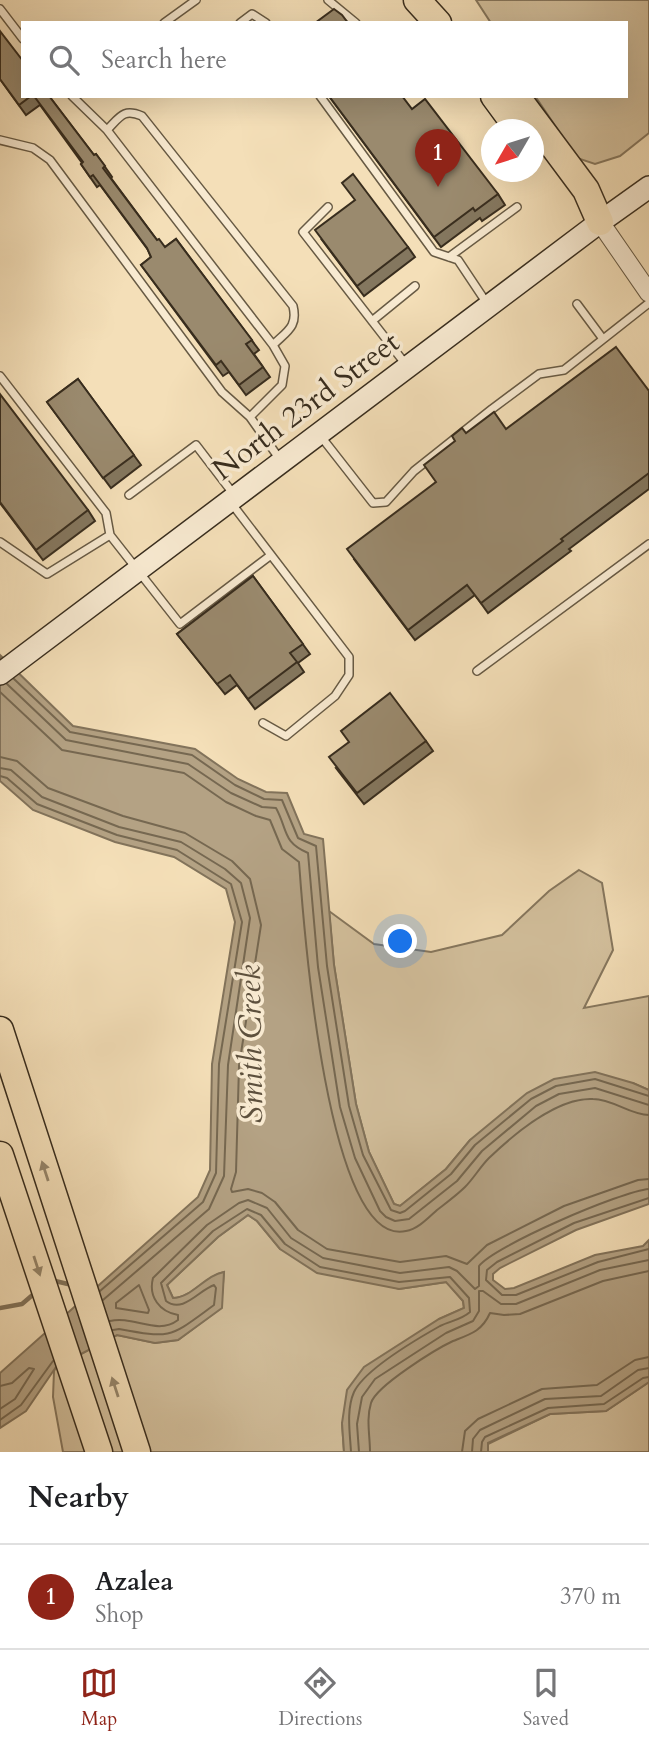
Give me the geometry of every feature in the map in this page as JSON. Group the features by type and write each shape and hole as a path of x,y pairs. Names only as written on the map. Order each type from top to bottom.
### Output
{"highway":[{"path":"417,0 436,21"},
{"path":"441,0 458,21"},
{"path":"495,98 511,119"},
{"path":"517,98 586,190 600,222"},
{"path":"544,163 573,202 600,222"},
{"path":"0,1030 137,1452"},
{"path":"0,1155 99,1452"}],"main road":[{"name":"North 23rd Street","path":"0,674 649,187"}],"street":[{"path":"600,222 649,293"}],"lane":[{"path":"167,21 196,0"},
{"path":"328,0 354,21"},
{"path":"0,9 21,36"},
{"path":"243,21 252,14 263,21"},
{"path":"74,98 107,130 273,345 285,366 282,385 250,417"},
{"path":"321,98 434,252 458,260 489,305"},
{"path":"107,130 123,114 131,111 142,116 293,306 296,317 292,327 273,345"},
{"path":"0,140 33,148 50,160 222,392 250,417 282,461"},
{"path":"328,207 303,232 407,367"},
{"path":"449,257 517,207"},
{"path":"372,321 415,286"},
{"path":"318,434 373,503 386,502 414,471 492,408 539,374 564,370 649,303"},
{"path":"577,304 603,339"},
{"path":"0,376 106,513 110,535 180,624 271,555"},
{"path":"129,495 196,445 271,555 349,657 349,675 335,696 286,736 263,723"},
{"path":"0,542 47,574 110,535"},
{"path":"477,671 649,544"}],"shaded area":[{"path":"476,0 649,0 649,133 620,156 595,164 577,158 536,98 628,98 628,21 490,21"},
{"path":"579,870 602,883 613,950 584,1008 649,996 649,1090 633,1083 470,1140 446,1169 400,1206 394,1204 369,1152 356,1104 334,965 329,911 374,944 431,952 502,935 549,891"},
{"path":"248,1215 257,1221 280,1249 399,1289 447,1282 463,1301 464,1308 439,1319 342,1423 344,1452 63,1452 53,1397 56,1367 117,1335 155,1343 178,1340 221,1308 224,1272 180,1297 173,1298 167,1285 218,1237"},
{"path":"649,1382 649,1452 488,1452 488,1444 550,1414 606,1411"}],"water":[{"name":"Smith Creek","path":"0,655 73,726 195,749 238,779 266,792 287,793 304,834 323,839 334,965 356,1104 369,1152 394,1204 400,1206 446,1169 470,1140 527,1093 554,1079 595,1072 649,1090 649,1204 576,1230 500,1268 493,1274 493,1280 505,1289 514,1288 595,1255 643,1246 649,1240 649,1382 606,1411 550,1414 488,1443 488,1452 344,1452 342,1423 347,1390 364,1367 439,1319 464,1308 463,1301 446,1282 399,1289 317,1273 280,1249 257,1221 248,1215 218,1237 167,1285 173,1298 180,1297 224,1272 222,1308 178,1340 155,1343 117,1335 56,1367 26,1411 0,1428 0,1373 198,1197 210,1170 212,1064 235,922 226,889 174,857 115,842 33,810 0,781"}],"building":[{"path":"334,9 346,21 318,21"},
{"path":"0,31 21,58 21,98 28,98 19,105 0,79"},
{"path":"35,98 51,98 105,166 103,168 157,240 165,247 176,239 252,340 246,344 263,367 239,385 221,361 216,365 141,265 151,257 147,248 93,175 90,177 81,164 83,162"},
{"path":"330,98 404,98 412,109 425,99 481,172 481,182 489,182 498,194 475,211 473,208 434,237"},
{"path":"353,174 408,247 357,286 315,230 355,200 342,183"},
{"path":"616,347 649,391 649,473 481,603 467,585 408,630 347,549 436,482 424,465 455,441 452,436 462,428 466,433 494,412 506,429"},
{"path":"78,379 134,455 103,478 47,402"},
{"path":"0,394 88,510 36,550 0,502"},
{"path":"253,576 303,644 290,653 297,662 248,699 230,675 217,684 177,634"},
{"path":"390,693 426,741 357,793 329,757 349,742 341,731"}],"waterway":[{"path":"51,1280 72,1285"},
{"path":"0,1308 22,1304 36,1292"}],"place":[{"name":"Azalea","path":"438,187"}]}
